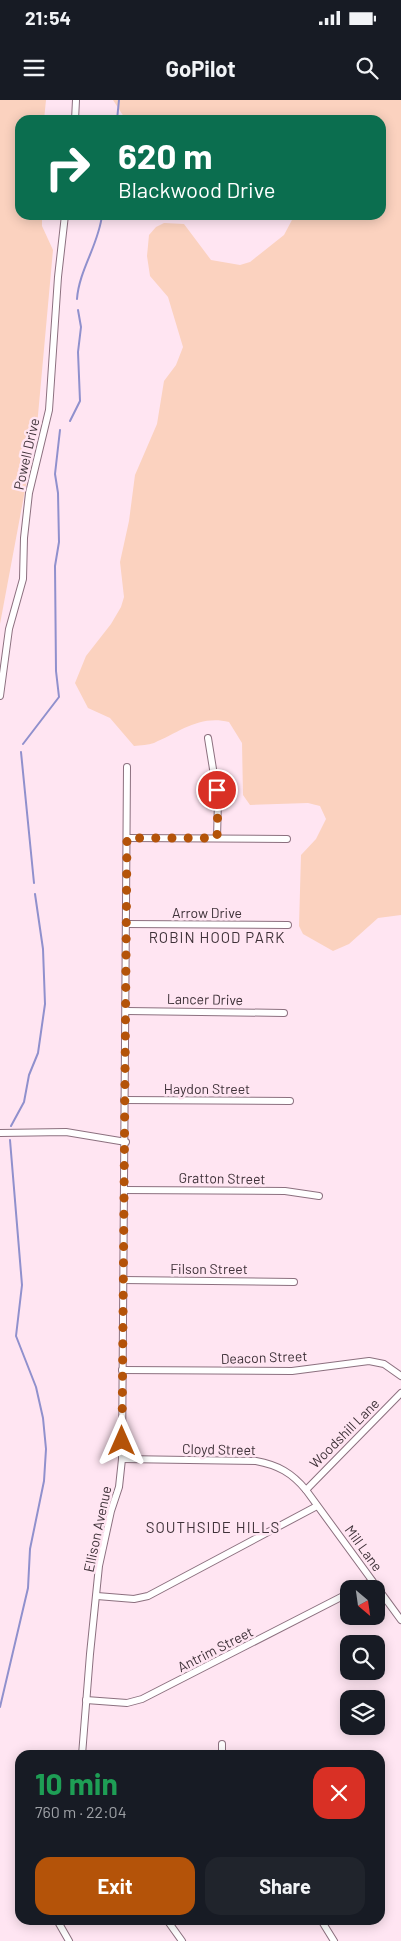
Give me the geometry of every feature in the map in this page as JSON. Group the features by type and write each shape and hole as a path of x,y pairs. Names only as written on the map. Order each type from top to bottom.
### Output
{"street":[{"path":"75,115 76,100"},
{"name":"Powell Drive","path":"0,696 9,629 24,579 24,538 29,492 48,410 64,220"},
{"path":"208,738 218,800 217,838"},
{"name":"Ellison Avenue","path":"82,1750 102,1550 119,1487 122,1459 126,1142 124,1100 127,1011 127,767"},
{"path":"127,838 287,839"},
{"name":"Arrow Drive","path":"126,924 288,925"},
{"name":"Lancer Drive","path":"127,1011 284,1013"},
{"name":"Haydon Street","path":"124,1100 290,1101"},
{"path":"0,1133 66,1132 126,1142"},
{"name":"Gratton Street","path":"124,1190 285,1191 319,1196"},
{"name":"Filson Street","path":"123,1280 294,1282"},
{"name":"Deacon Street","path":"122,1370 292,1371 369,1361 384,1364 401,1376"},
{"name":"Woodshill Lane","path":"306,1490 401,1393"},
{"name":"Cloyd Street","path":"122,1459 256,1461 268,1463 284,1470 306,1490"},
{"name":"Mill Lane","path":"306,1490 371,1580"},
{"path":"97,1596 134,1599 148,1596 317,1506"},
{"name":"Antrim Street","path":"86,1700 127,1703 142,1700 340,1598"},
{"name":"Mill Lane","path":"385,1598 401,1620"},
{"path":"222,1744 222,1750"},
{"path":"60,1925 69,1941"},
{"path":"171,1925 182,1941"},
{"path":"324,1925 334,1941"}],"shaded area":[{"path":"0,100 46,100 44,115 15,115 15,220 42,220 42,226 53,250 37,426 0,624"},
{"path":"113,100 401,100 401,915 378,918 349,944 333,951 303,934 299,926 301,855 316,839 326,819 320,806 308,803 250,805 243,795 242,743 229,722 218,720 199,723 154,743 134,746 110,718 88,708 75,683 86,656 111,624 121,607 124,597 120,562 129,521 135,475 157,424 164,381 176,365 183,347 168,297 150,276 147,256 149,235 156,227 164,223 184,224 211,260 240,265 250,262 284,235 292,220 386,220 386,115 123,115"}],"waterway":[{"path":"118,115 119,100"},
{"path":"77,299 81,278 101,220"},
{"path":"70,421 80,401 78,352 81,327 78,310"},
{"path":"23,744 59,697 56,671 55,566 59,542 58,493 55,474 60,430"},
{"path":"21,752 34,883"},
{"path":"11,1126 24,1102 29,1075 38,1053 45,1004 43,949 35,894"},
{"path":"0,1707 28,1588 30,1549 44,1481 46,1449 43,1418 36,1387 16,1336 22,1285 10,1140"}],"district":[{"name":"ROBIN HOOD PARK","path":"217,937"},
{"name":"SOUTHSIDE HILLS","path":"213,1527"}],"route":[{"path":"122,1441 126,1142 124,1100 127,1015 127,838 217,838 217,790"}]}
